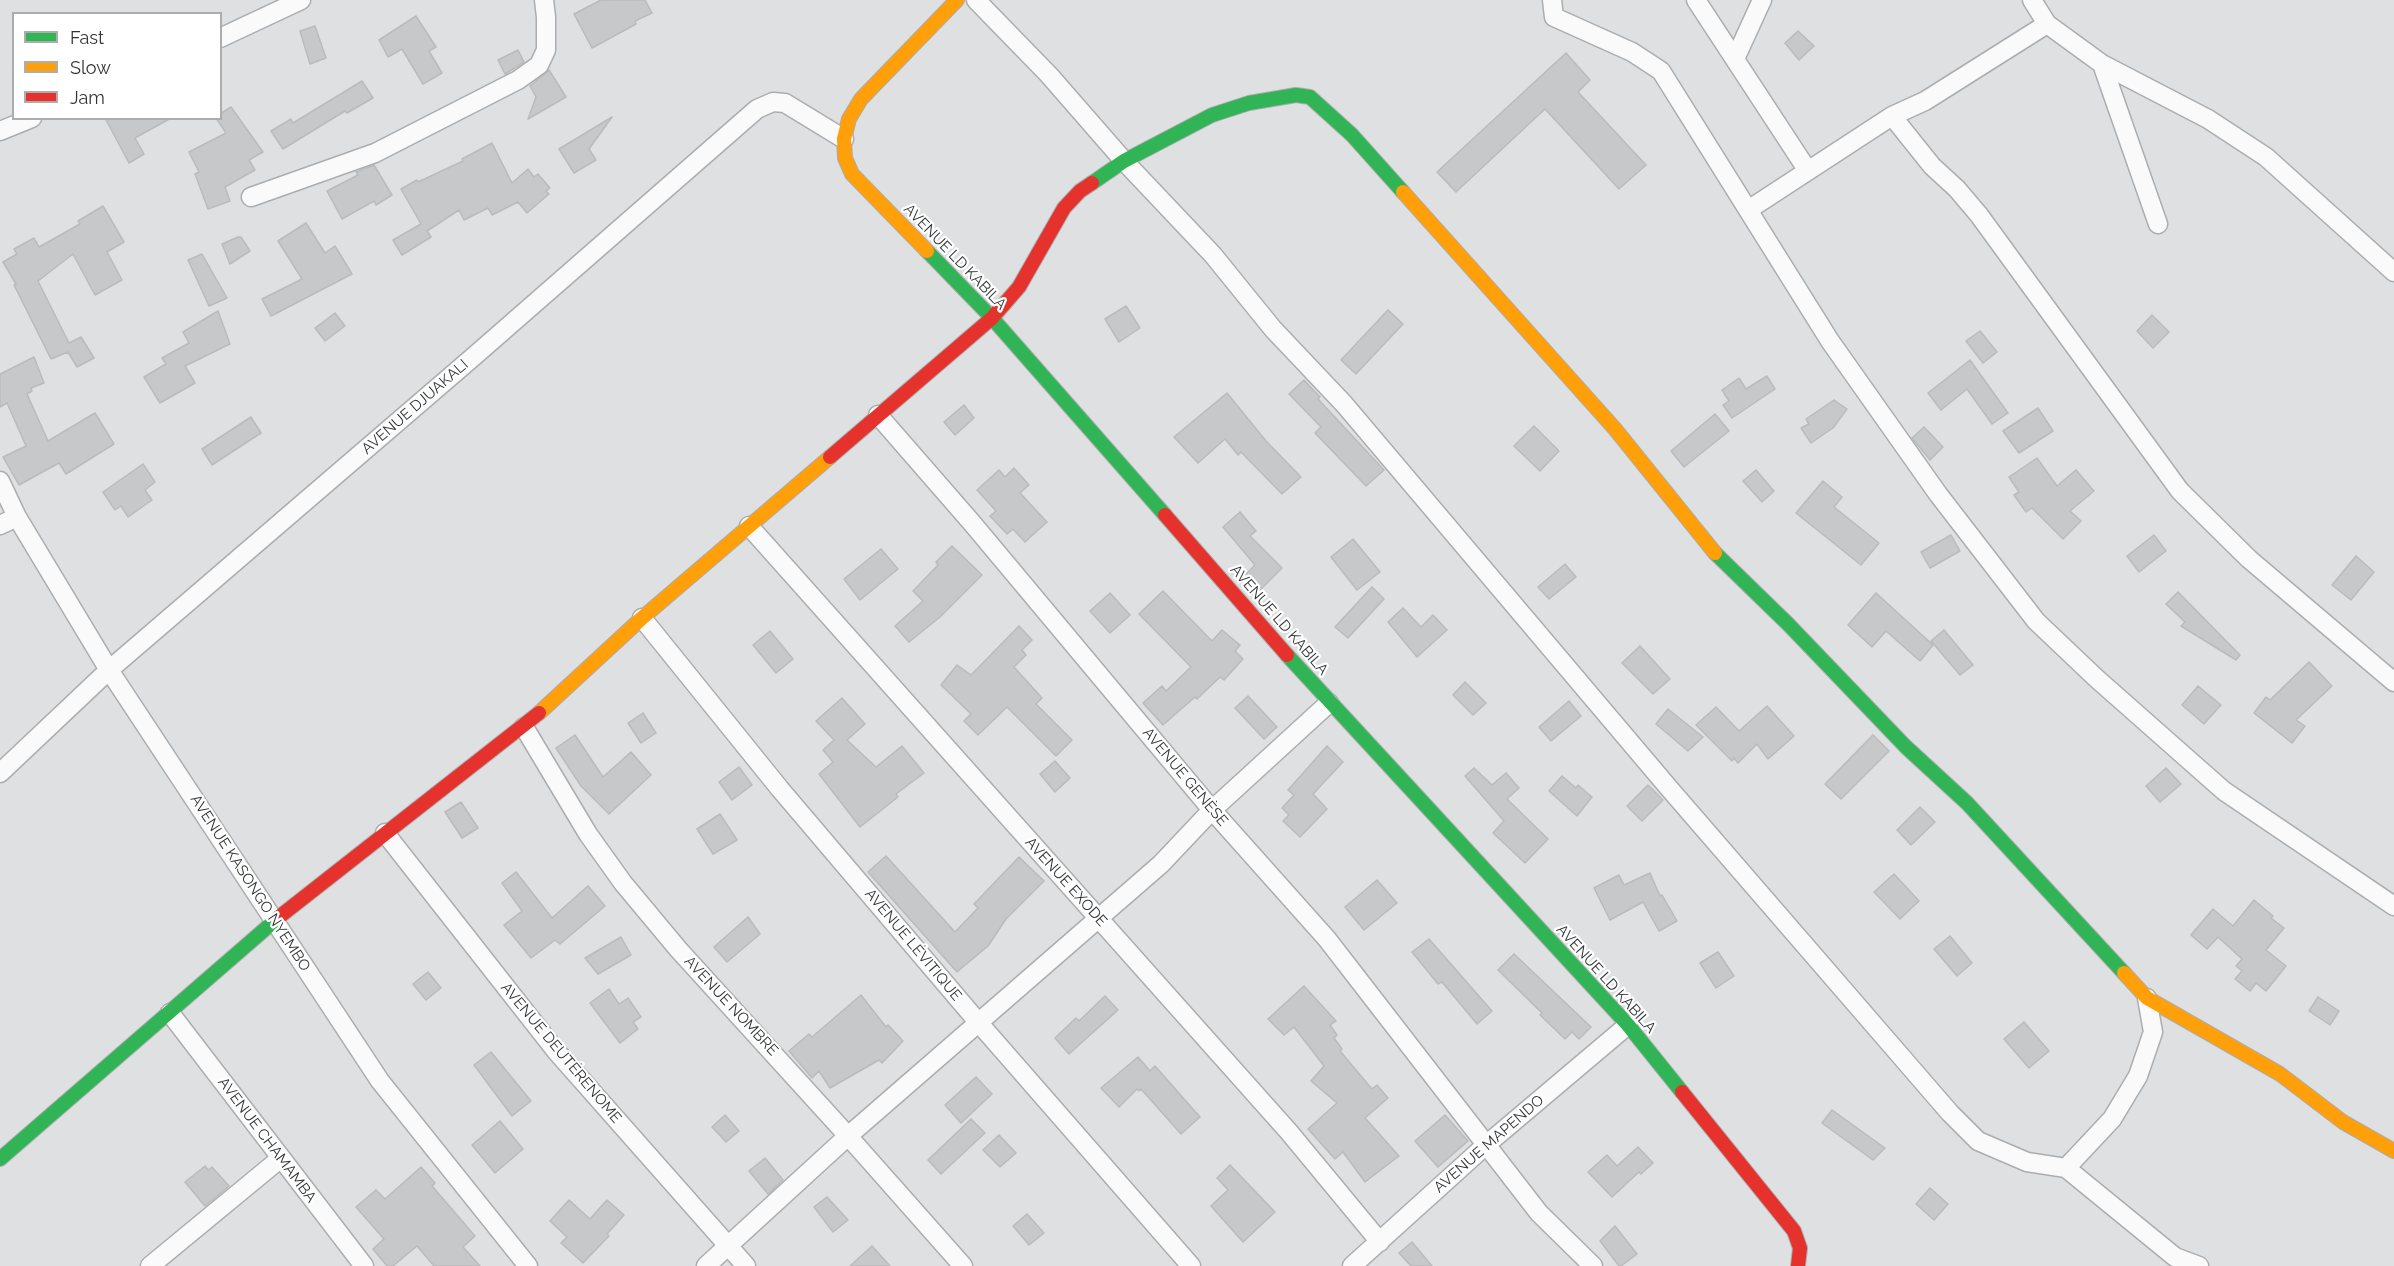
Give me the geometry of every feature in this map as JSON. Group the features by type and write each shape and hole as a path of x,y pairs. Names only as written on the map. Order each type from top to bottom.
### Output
{"street":[{"path":"222,37 301,0"},
{"path":"251,197 375,153 518,80 539,65 546,50 544,0"},
{"name":"AVENUE LD KABILA","path":"957,0 861,99 849,119 844,139 845,158 852,174 992,318 1329,703 1628,1025 1794,1231 1800,1248 1799,1266"},
{"path":"976,0 1049,75 1124,161 1213,255 1273,329 1344,404 1668,787 1950,1113 1978,1141 2027,1162 2066,1168 2175,1257 2199,1266"},
{"path":"1552,0 1554,17 1632,52 1661,72 1830,341 1945,503 2036,621 2096,678 2224,791 2394,906"},
{"path":"1696,0 1808,171"},
{"path":"1735,59 1761,0"},
{"path":"2032,0 2048,24 2102,64 2208,119 2266,157 2394,272"},
{"path":"1748,210 1892,116 1925,101 2048,24"},
{"path":"2102,64 2158,224"},
{"path":"0,1159 275,921 385,833 524,727 642,618 992,318 1019,287 1071,199 1124,161 1212,116 1249,104 1296,95 1310,97 1352,135 1607,420 1711,549 1790,625 1906,747 1967,803 2147,998 2280,1074 2343,1122 2394,1151"},
{"name":"AVENUE DJUAKALI","path":"0,773 109,670 757,109 773,102 785,103 844,139"},
{"path":"1892,116 1932,166 1957,189 1979,215 2058,320 2180,491 2249,559 2394,682"},
{"path":"0,132 27,120"},
{"name":"AVENUE GENÈSE","path":"878,415 972,523 1212,810 1327,939 1539,1213 1593,1266"},
{"name":"AVENUE KASONGO NYEMBO","path":"0,482 17,517 109,670 380,1081 528,1266"},
{"path":"0,525 17,517"},
{"name":"AVENUE EXODE","path":"749,526 1289,1132 1380,1242"},
{"name":"AVENUE LÉVITIQUE","path":"642,618 780,789 978,1022 1191,1266"},
{"path":"706,1266 848,1136 1161,864 1212,810 1329,703"},
{"name":"AVENUE NOMBRE","path":"524,727 588,834 623,883 678,949 963,1266"},
{"name":"AVENUE DEUTÉRENOME","path":"385,833 556,1051 746,1266"},
{"path":"2066,1168 2112,1119 2138,1076 2153,1032 2147,998"},
{"name":"AVENUE CHAMAMBA","path":"170,1013 364,1266"},
{"name":"AVENUE MAPENDO","path":"1352,1266 1486,1145 1628,1025"},
{"path":"150,1266 280,1158"}],"building":[{"path":"601,0 645,0 652,13 592,48 574,14"},
{"path":"416,16 436,47 429,51 442,73 423,84 402,49 388,57 379,40"},
{"path":"315,26 326,58 310,64 300,31"},
{"path":"1798,31 1814,46 1799,60 1785,43"},
{"path":"518,50 524,62 505,74 498,60"},
{"path":"1566,53 1590,80 1578,92 1646,165 1619,189 1545,109 1456,192 1437,172"},
{"path":"549,70 566,97 528,119 536,97 530,86"},
{"path":"362,81 373,98 347,113 345,111 283,149 271,131 291,119 293,123"},
{"path":"231,107 263,152 249,160 255,170 225,187 230,201 208,209 195,174 199,172 189,152 226,133 217,120 222,120 222,113"},
{"path":"612,117 589,149 596,160 574,173 559,149"},
{"path":"106,120 167,120 135,138 144,154 129,163"},
{"path":"492,143 512,183 528,169 534,177 538,174 550,188 546,191 549,194 527,213 518,202 492,215 488,208 464,220 459,210 427,231 431,237 402,255 393,240 421,224 401,189 463,161 462,159"},
{"path":"374,165 392,195 376,205 374,201 342,219 327,191 358,175 356,172"},
{"path":"103,206 124,242 107,252 122,280 95,295 73,254 38,281 69,343 81,337 94,358 77,367 68,352 51,359 14,285 16,284 3,262 17,254 14,249 34,238 39,247 80,224 78,221"},
{"path":"306,223 325,253 335,246 352,274 271,316 262,299 302,279 278,241"},
{"path":"241,237 250,251 230,264 222,244"},
{"path":"202,254 227,298 209,306 188,260"},
{"path":"1126,306 1140,328 1119,342 1105,319"},
{"path":"1388,310 1403,324 1356,374 1341,360"},
{"path":"218,311 230,344 185,366 195,383 160,403 144,377 166,364 162,358 189,343 183,332"},
{"path":"335,313 345,326 325,341 315,328"},
{"path":"2152,315 2169,332 2153,348 2137,331"},
{"path":"1980,331 1997,352 1983,363 1966,341"},
{"path":"34,357 44,383 31,388 32,391 27,394 48,441 95,413 114,444 66,474 59,463 19,485 3,457 26,446 7,403 0,407 0,374"},
{"path":"1970,360 2008,413 1992,424 1967,389 1941,410 1928,393"},
{"path":"1767,376 1775,389 1732,418 1723,405 1729,401 1722,390 1739,378 1746,389"},
{"path":"1304,380 1320,397 1318,399 1384,470 1366,486 1315,433 1321,427 1289,394"},
{"path":"1227,393 1266,441 1301,477 1282,494 1241,452 1238,455 1225,439 1198,463 1174,437"},
{"path":"1834,400 1847,409 1833,428 1811,443 1801,428 1809,424 1806,419"},
{"path":"964,405 974,418 955,435 944,422"},
{"path":"2038,408 2053,431 2019,453 2003,431"},
{"path":"1715,414 1729,431 1684,467 1671,451"},
{"path":"251,417 261,433 212,465 202,449"},
{"path":"1534,426 1559,451 1540,471 1514,446"},
{"path":"1924,427 1943,447 1930,460 1912,438"},
{"path":"2037,458 2057,486 2076,470 2094,491 2070,511 2081,521 2063,539 2032,508 2026,512 2014,495 2019,492 2009,477"},
{"path":"143,464 155,482 145,490 152,500 128,517 121,506 115,510 103,492"},
{"path":"1014,468 1029,485 1020,493 1047,522 1025,542 1013,529 1007,534 990,516 996,511 977,490 999,470 1005,477"},
{"path":"1756,470 1774,491 1762,502 1743,481"},
{"path":"1823,481 1842,497 1834,507 1879,543 1861,565 1796,513"},
{"path":"1240,512 1256,531 1250,536 1282,568 1256,594 1241,579 1255,565 1223,527"},
{"path":"1951,535 1960,551 1930,568 1921,552"},
{"path":"2154,535 2166,551 2139,572 2127,556"},
{"path":"1353,539 1380,572 1357,590 1331,557"},
{"path":"952,546 982,575 940,617 909,642 895,626 923,601 913,591 938,565 936,562"},
{"path":"881,549 898,569 860,600 844,579"},
{"path":"2356,556 2374,572 2351,600 2332,585"},
{"path":"1565,564 1576,577 1549,599 1538,587"},
{"path":"1372,587 1384,599 1348,638 1335,627"},
{"path":"1163,591 1212,641 1222,630 1240,645 1235,651 1243,659 1224,680 1220,677 1197,699 1195,697 1163,725 1143,703 1162,686 1166,691 1191,667 1139,614"},
{"path":"2178,592 2240,655 2236,660 2181,626 2185,622 2166,604"},
{"path":"1110,593 1130,615 1110,633 1090,611"},
{"path":"1876,593 1933,645 1920,661 1886,631 1872,647 1848,625"},
{"path":"1403,608 1421,627 1433,615 1447,630 1417,657 1388,622"},
{"path":"1019,626 1032,640 1022,650 1026,655 1014,667 1042,698 1036,704 1072,740 1056,756 1007,707 978,735 964,721 971,714 941,685 957,665 971,675"},
{"path":"1944,630 1973,665 1960,675 1931,641"},
{"path":"770,631 793,659 776,673 753,645"},
{"path":"1640,646 1670,679 1653,694 1622,663"},
{"path":"2309,662 2332,686 2296,720 2305,726 2292,743 2254,713 2266,697 2270,700"},
{"path":"1465,682 1486,703 1473,715 1453,695"},
{"path":"2198,686 2221,705 2204,724 2182,705"},
{"path":"1248,696 1277,727 1264,739 1235,708"},
{"path":"842,698 865,724 847,740 876,767 902,746 924,773 896,794 898,797 860,827 819,774 833,762 823,750 834,740 816,721"},
{"path":"1569,701 1581,716 1551,741 1539,727"},
{"path":"1767,706 1794,736 1768,759 1757,744 1738,763 1734,758 1732,761 1696,725 1716,707 1739,731"},
{"path":"1668,709 1703,737 1688,751 1656,724"},
{"path":"643,713 656,733 641,743 628,723"},
{"path":"575,735 603,777 631,752 651,775 609,814 581,786 556,748"},
{"path":"1873,735 1889,751 1841,799 1825,784"},
{"path":"1327,746 1343,762 1313,794 1327,809 1300,837 1283,821 1289,815 1282,808 1294,795 1288,790"},
{"path":"1055,761 1070,778 1055,792 1040,774"},
{"path":"739,767 752,785 732,800 719,782"},
{"path":"1474,768 1492,785 1506,773 1519,788 1507,799 1548,839 1525,863 1493,833 1504,821 1465,776"},
{"path":"2166,768 2181,784 2160,802 2146,786"},
{"path":"1562,776 1576,788 1578,785 1592,797 1577,816 1549,791"},
{"path":"1648,785 1663,800 1642,821 1627,806"},
{"path":"461,802 478,828 462,838 445,812"},
{"path":"1920,807 1935,822 1911,845 1897,830"},
{"path":"720,814 737,840 713,854 697,829"},
{"path":"886,856 955,932 978,908 974,904 1019,857 1044,881 1006,919 988,946 957,972 868,872"},
{"path":"516,872 552,918 588,886 605,906 560,944 555,940 531,958 504,925 522,911 502,883"},
{"path":"1650,873 1660,896 1662,895 1677,921 1659,931 1643,902 1610,920 1594,888 1619,875 1624,885"},
{"path":"1894,874 1919,901 1900,919 1874,892"},
{"path":"1377,880 1397,903 1364,930 1345,907"},
{"path":"2254,900 2284,928 2266,950 2286,966 2266,991 2256,983 2250,991 2235,979 2242,971 2236,966 2242,959 2218,937 2207,949 2191,935 2213,909 2233,926"},
{"path":"748,917 760,934 727,962 714,947"},
{"path":"1950,936 1972,963 1957,976 1934,949"},
{"path":"621,937 631,955 598,974 585,958"},
{"path":"1429,939 1492,1011 1477,1024 1442,982 1438,984 1412,952"},
{"path":"1718,952 1734,976 1716,988 1700,963"},
{"path":"1514,954 1591,1027 1579,1039 1572,1032 1565,1039 1498,970"},
{"path":"428,972 441,988 426,1000 413,984"},
{"path":"1304,986 1336,1021 1330,1025 1337,1035 1334,1038 1342,1049 1340,1051 1372,1089 1377,1085 1388,1098 1365,1118 1399,1156 1365,1182 1343,1152 1335,1159 1308,1129 1337,1103 1311,1081 1324,1066 1294,1027 1284,1035 1268,1019"},
{"path":"609,989 619,1004 628,998 641,1017 633,1022 638,1029 620,1043 590,1003"},
{"path":"861,995 886,1027 888,1025 903,1041 882,1063 879,1060 830,1088 819,1071 812,1078 789,1051 809,1034 812,1037"},
{"path":"1105,996 1118,1010 1069,1054 1055,1038 1076,1018 1079,1021"},
{"path":"2318,997 2339,1011 2330,1025 2309,1011"},
{"path":"2024,1022 2049,1051 2029,1068 2004,1039"},
{"path":"491,1052 531,1101 512,1116 474,1065"},
{"path":"1138,1057 1150,1071 1155,1066 1200,1117 1181,1134 1141,1089 1139,1091 1137,1089 1119,1107 1101,1088"},
{"path":"976,1077 992,1094 961,1123 945,1105"},
{"path":"1832,1110 1885,1148 1873,1160 1822,1123"},
{"path":"725,1115 739,1131 726,1142 712,1127"},
{"path":"1445,1115 1468,1141 1438,1167 1415,1141"},
{"path":"971,1119 985,1133 941,1174 928,1160"},
{"path":"500,1121 523,1149 495,1173 472,1145"},
{"path":"999,1135 1016,1153 1000,1167 983,1150"},
{"path":"1638,1147 1653,1163 1641,1174 1639,1172 1612,1197 1588,1172 1607,1155 1617,1166"},
{"path":"765,1158 783,1180 768,1194 749,1171"},
{"path":"1230,1165 1275,1212 1243,1242 1211,1206 1228,1190 1217,1178"},
{"path":"205,1166 208,1170 212,1167 229,1186 205,1206 185,1182"},
{"path":"421,1167 435,1183 432,1186 475,1236 463,1247 480,1266 434,1266 417,1246 393,1266 387,1266 373,1249 384,1239 356,1207 376,1190 385,1199"},
{"path":"1930,1188 1948,1204 1934,1220 1916,1204"},
{"path":"827,1197 848,1220 833,1232 814,1207"},
{"path":"569,1200 590,1219 607,1200 624,1215 607,1234 609,1236 583,1263 561,1243 567,1237 550,1221"},
{"path":"1027,1214 1044,1233 1029,1245 1013,1226"},
{"path":"1615,1226 1637,1254 1621,1266 1600,1241"},
{"path":"1412,1242 1432,1266 1411,1266 1399,1253"},
{"path":"872,1246 890,1266 850,1266"}],"traffic: fast":[{"path":"1092,183 1124,161 1212,115 1249,103 1296,95 1310,97 1352,135 1403,192"},
{"path":"927,251 992,318 1165,515"},
{"path":"1715,553 1789,625 1906,747 1967,803 2124,973"},
{"path":"1287,655 1628,1025 1682,1092"},
{"path":"0,1159 279,917"}],"traffic: slow":[{"path":"927,251 852,174 845,158 844,139 849,119 861,99 957,0"},
{"path":"1403,192 1615,429 1715,553"},
{"path":"539,713 642,618 830,457"},
{"path":"2124,973 2147,998 2280,1074 2343,1122 2394,1151"}],"traffic: jam":[{"path":"830,457 992,318 1019,287 1064,208 1080,191 1092,183"},
{"path":"1165,515 1287,655"},
{"path":"279,917 539,713"},
{"path":"1682,1092 1794,1231 1800,1248 1798,1266"}]}
